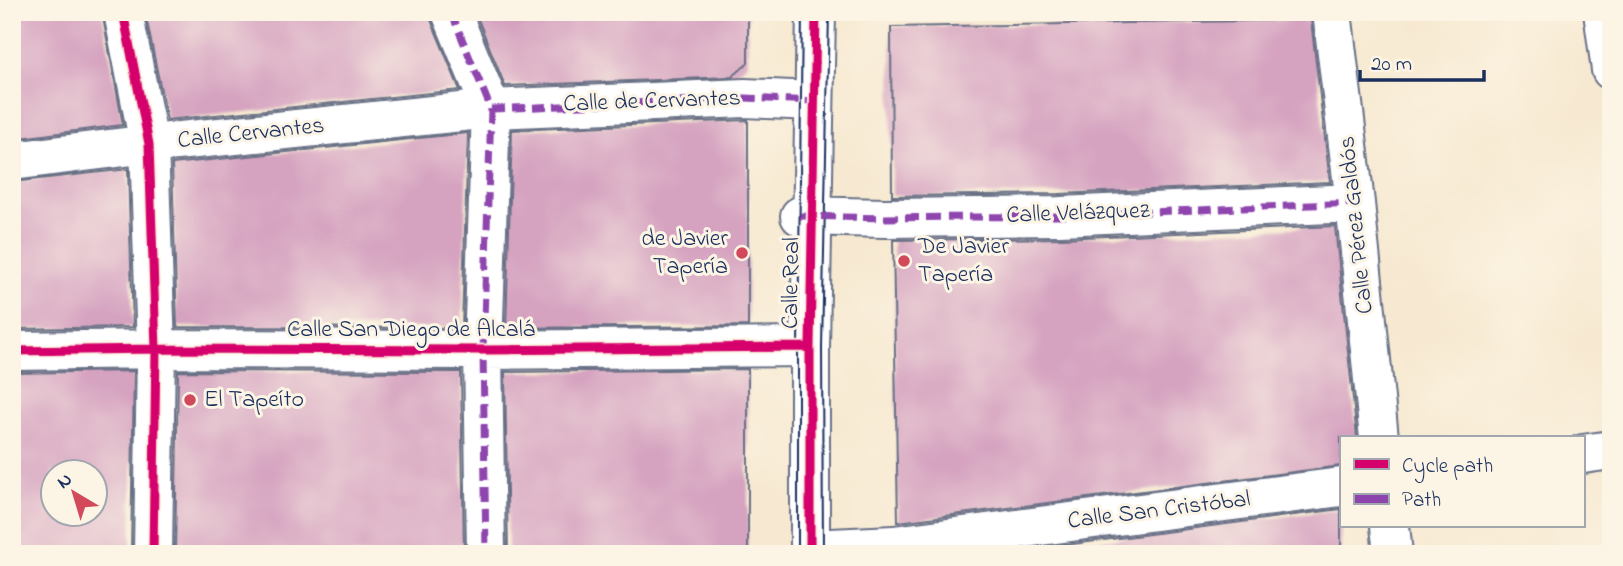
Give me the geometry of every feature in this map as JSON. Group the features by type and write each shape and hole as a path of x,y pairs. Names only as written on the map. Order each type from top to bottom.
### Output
{"street":[{"path":"123,12 149,144 156,349 153,554"},
{"path":"451,12 491,109 483,350 486,554"},
{"name":"Calle Real","path":"810,551 810,347 806,216 814,101 816,12"},
{"name":"Calle Pérez Galdós","path":"1332,12 1379,436"},
{"path":"1603,12 1611,70"},
{"name":"Calle de Cervantes","path":"491,109 745,98 814,101"},
{"name":"Calle Cervantes","path":"12,161 149,144 491,109"},
{"name":"Calle Velázquez","path":"806,216 1060,216 1355,202"},
{"name":"Calle San Diego de Alcalá","path":"12,351 810,347"},
{"path":"1584,453 1611,450"},
{"name":"Calle San Cristóbal","path":"810,551 894,545 1340,487"},
{"path":"1390,528 1393,554"}],"building":[{"path":"12,12 102,12 123,125 12,139"},
{"path":"145,12 430,12 460,90 167,120"},
{"path":"475,12 748,12 748,63 732,77 505,86"},
{"path":"1311,20 1330,182 1059,194 892,196 891,27"},
{"path":"748,120 748,326 506,328 512,130"},
{"path":"468,133 462,328 177,327 172,164"},
{"path":"128,169 133,327 12,329 12,182"},
{"path":"1335,226 1357,436 1340,436 1340,466 898,522 893,240 1061,238"},
{"path":"748,369 748,554 508,554 505,372"},
{"path":"134,371 131,554 12,554 12,373"},
{"path":"178,371 461,372 464,554 175,554"},
{"path":"1340,509 1341,554 997,554"}],"tram line":[{"path":"798,554 802,12"},
{"path":"823,554 822,347 829,12"}],"marked path":[{"path":"451,12 491,109 483,350 486,554"},
{"path":"491,109 745,98 814,101"},
{"path":"800,216 1060,216 1355,203"}],"cycle path":[{"path":"123,12 149,144 156,349 153,554"},
{"path":"810,554 810,347 816,12"},
{"path":"12,351 810,347"}],"place":[{"name":"de Javier Tapería","path":"742,253"},
{"name":"De Javier Tapería","path":"904,261"},
{"name":"El Tapeíto","path":"190,400"}]}
